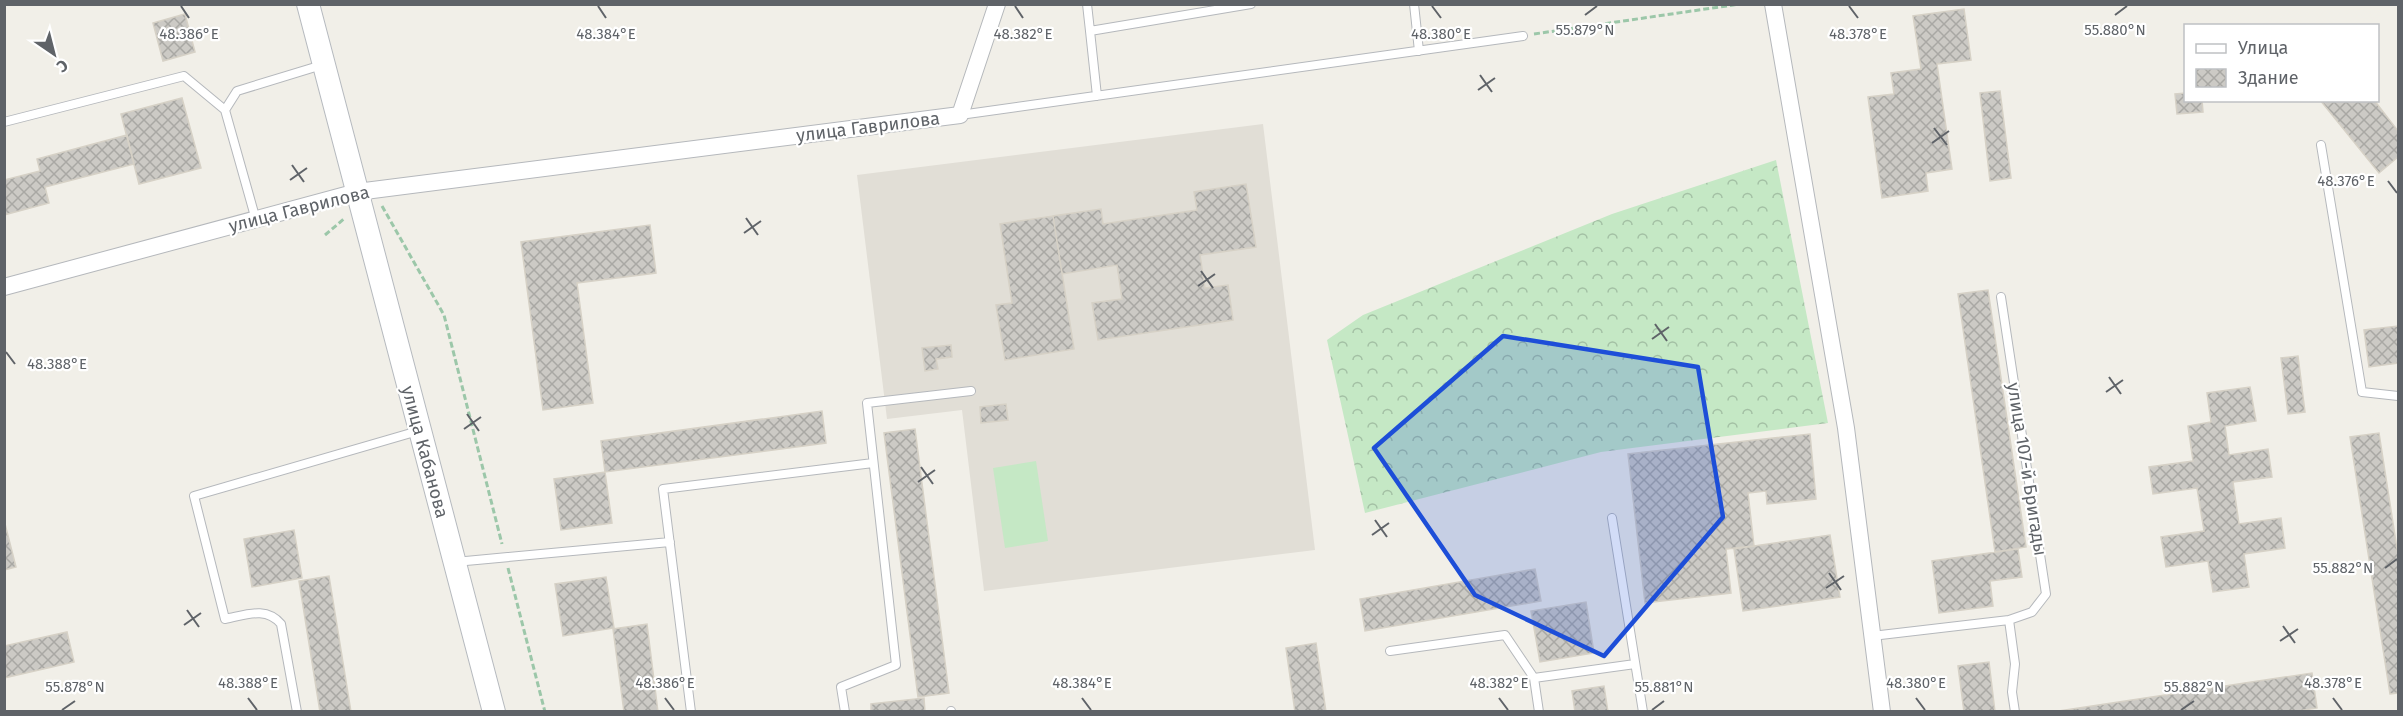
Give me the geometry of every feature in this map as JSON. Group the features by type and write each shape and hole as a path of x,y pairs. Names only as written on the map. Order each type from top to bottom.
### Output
{"main road":[{"name":"улица Кабанова","path":"308,4 494,711"}],"street":[{"path":"960,115 997,4"},
{"path":"1773,4 1846,428 1882,711"},
{"name":"улица Гаврилова","path":"4,287 256,219 360,201 960,115"}],"lane":[{"path":"1087,4 1097,96"},
{"path":"1090,31 1251,4"},
{"path":"1414,4 1419,51"},
{"name":"улица Гаврилова","path":"960,115 1524,36"},
{"path":"225,110 237,91 323,65"},
{"path":"4,122 184,76 225,110 256,219"},
{"path":"2321,145 2362,392 2398,396"},
{"name":"улица 107-й Бригады","path":"1872,636 2009,620 2032,612 2046,594 2001,297"},
{"path":"845,711 841,687 896,665 867,404 971,391"},
{"path":"297,711 281,624 275,616 267,612 225,619 194,496 420,431"},
{"path":"692,711 663,489 873,463"},
{"path":"1612,518 1643,711"},
{"path":"454,562 670,542"},
{"path":"2009,620 2015,664 2012,692 2015,711"},
{"path":"1390,651 1505,635 1534,678 1539,711"},
{"path":"1534,678 1635,664"}],"path":[{"path":"1524,36 1740,4"},
{"path":"325,235 351,213 360,201 383,206 444,315 545,711"}],"highlighted area":[{"path":"1503,336 1698,367 1723,517 1604,656 1475,595 1374,448"}],"shaded area":[{"path":"1263,124 1315,550 984,591 962,410 887,419 857,175"}],"green space":[{"path":"1776,160 1828,423 1601,452 1365,513 1327,340 1363,315 1612,214"},
{"path":"1036,461 1048,541 1005,548 993,468"}],"building":[{"path":"1964,9 1971,60 1937,64 1952,169 1926,173 1928,191 1882,198 1868,97 1894,94 1891,73 1921,69 1913,16"},
{"path":"185,14 195,52 163,61 153,23"},
{"path":"2000,91 2011,178 1990,181 1980,93"},
{"path":"2184,93 2184,102 2202,102 2203,112 2177,114 2175,94"},
{"path":"182,98 201,168 139,184 121,114"},
{"path":"2322,102 2376,102 2398,131 2398,157 2379,173"},
{"path":"127,135 134,164 45,187 49,203 4,215 4,180 40,171 37,159"},
{"path":"1246,184 1256,247 1200,255 1205,288 1228,285 1233,320 1098,340 1092,303 1122,299 1117,265 1062,274 1053,216 1101,209 1103,224 1197,210 1194,192"},
{"path":"1053,216 1074,349 1005,360 996,305 1012,303 1000,224"},
{"path":"650,225 656,273 577,283 593,403 543,410 521,242"},
{"path":"1988,290 2026,547 1995,552 1958,294"},
{"path":"2398,326 2398,363 2369,367 2364,330"},
{"path":"951,345 952,357 936,359 938,369 925,371 922,348"},
{"path":"2298,356 2305,412 2288,414 2281,358"},
{"path":"2250,387 2256,421 2225,426 2229,455 2268,449 2272,477 2233,482 2239,524 2281,518 2285,548 2244,554 2249,587 2213,592 2208,561 2166,567 2161,537 2204,531 2197,488 2153,494 2149,467 2193,461 2188,426 2211,422 2207,393"},
{"path":"1006,404 1008,420 981,423 980,407"},
{"path":"822,411 826,443 605,472 601,441"},
{"path":"915,429 949,693 918,697 884,433"},
{"path":"2379,433 2398,555 2398,693 2390,694 2350,437"},
{"path":"1810,434 1816,499 1767,504 1766,491 1748,493 1754,546 1726,549 1731,593 1645,603 1628,454"},
{"path":"605,472 612,523 561,530 554,479"},
{"path":"4,520 16,567 4,570"},
{"path":"294,530 302,578 252,587 244,539"},
{"path":"1830,535 1840,597 1743,611 1734,549"},
{"path":"2018,549 2022,577 1990,581 1993,606 1939,613 1932,561"},
{"path":"1535,569 1541,601 1365,631 1360,599"},
{"path":"329,576 351,712 320,712 299,581"},
{"path":"606,577 614,628 563,636 555,584"},
{"path":"1586,602 1594,653 1540,662 1531,611"},
{"path":"647,624 658,712 624,712 613,629"},
{"path":"67,632 74,662 4,678 4,646"},
{"path":"1316,643 1326,712 1295,712 1286,648"},
{"path":"1989,662 1995,712 1964,712 1958,666"},
{"path":"2312,673 2317,708 2292,712 2052,712"},
{"path":"1604,686 1608,712 1575,712 1572,691"},
{"path":"924,698 925,712 871,712 871,704"}]}
